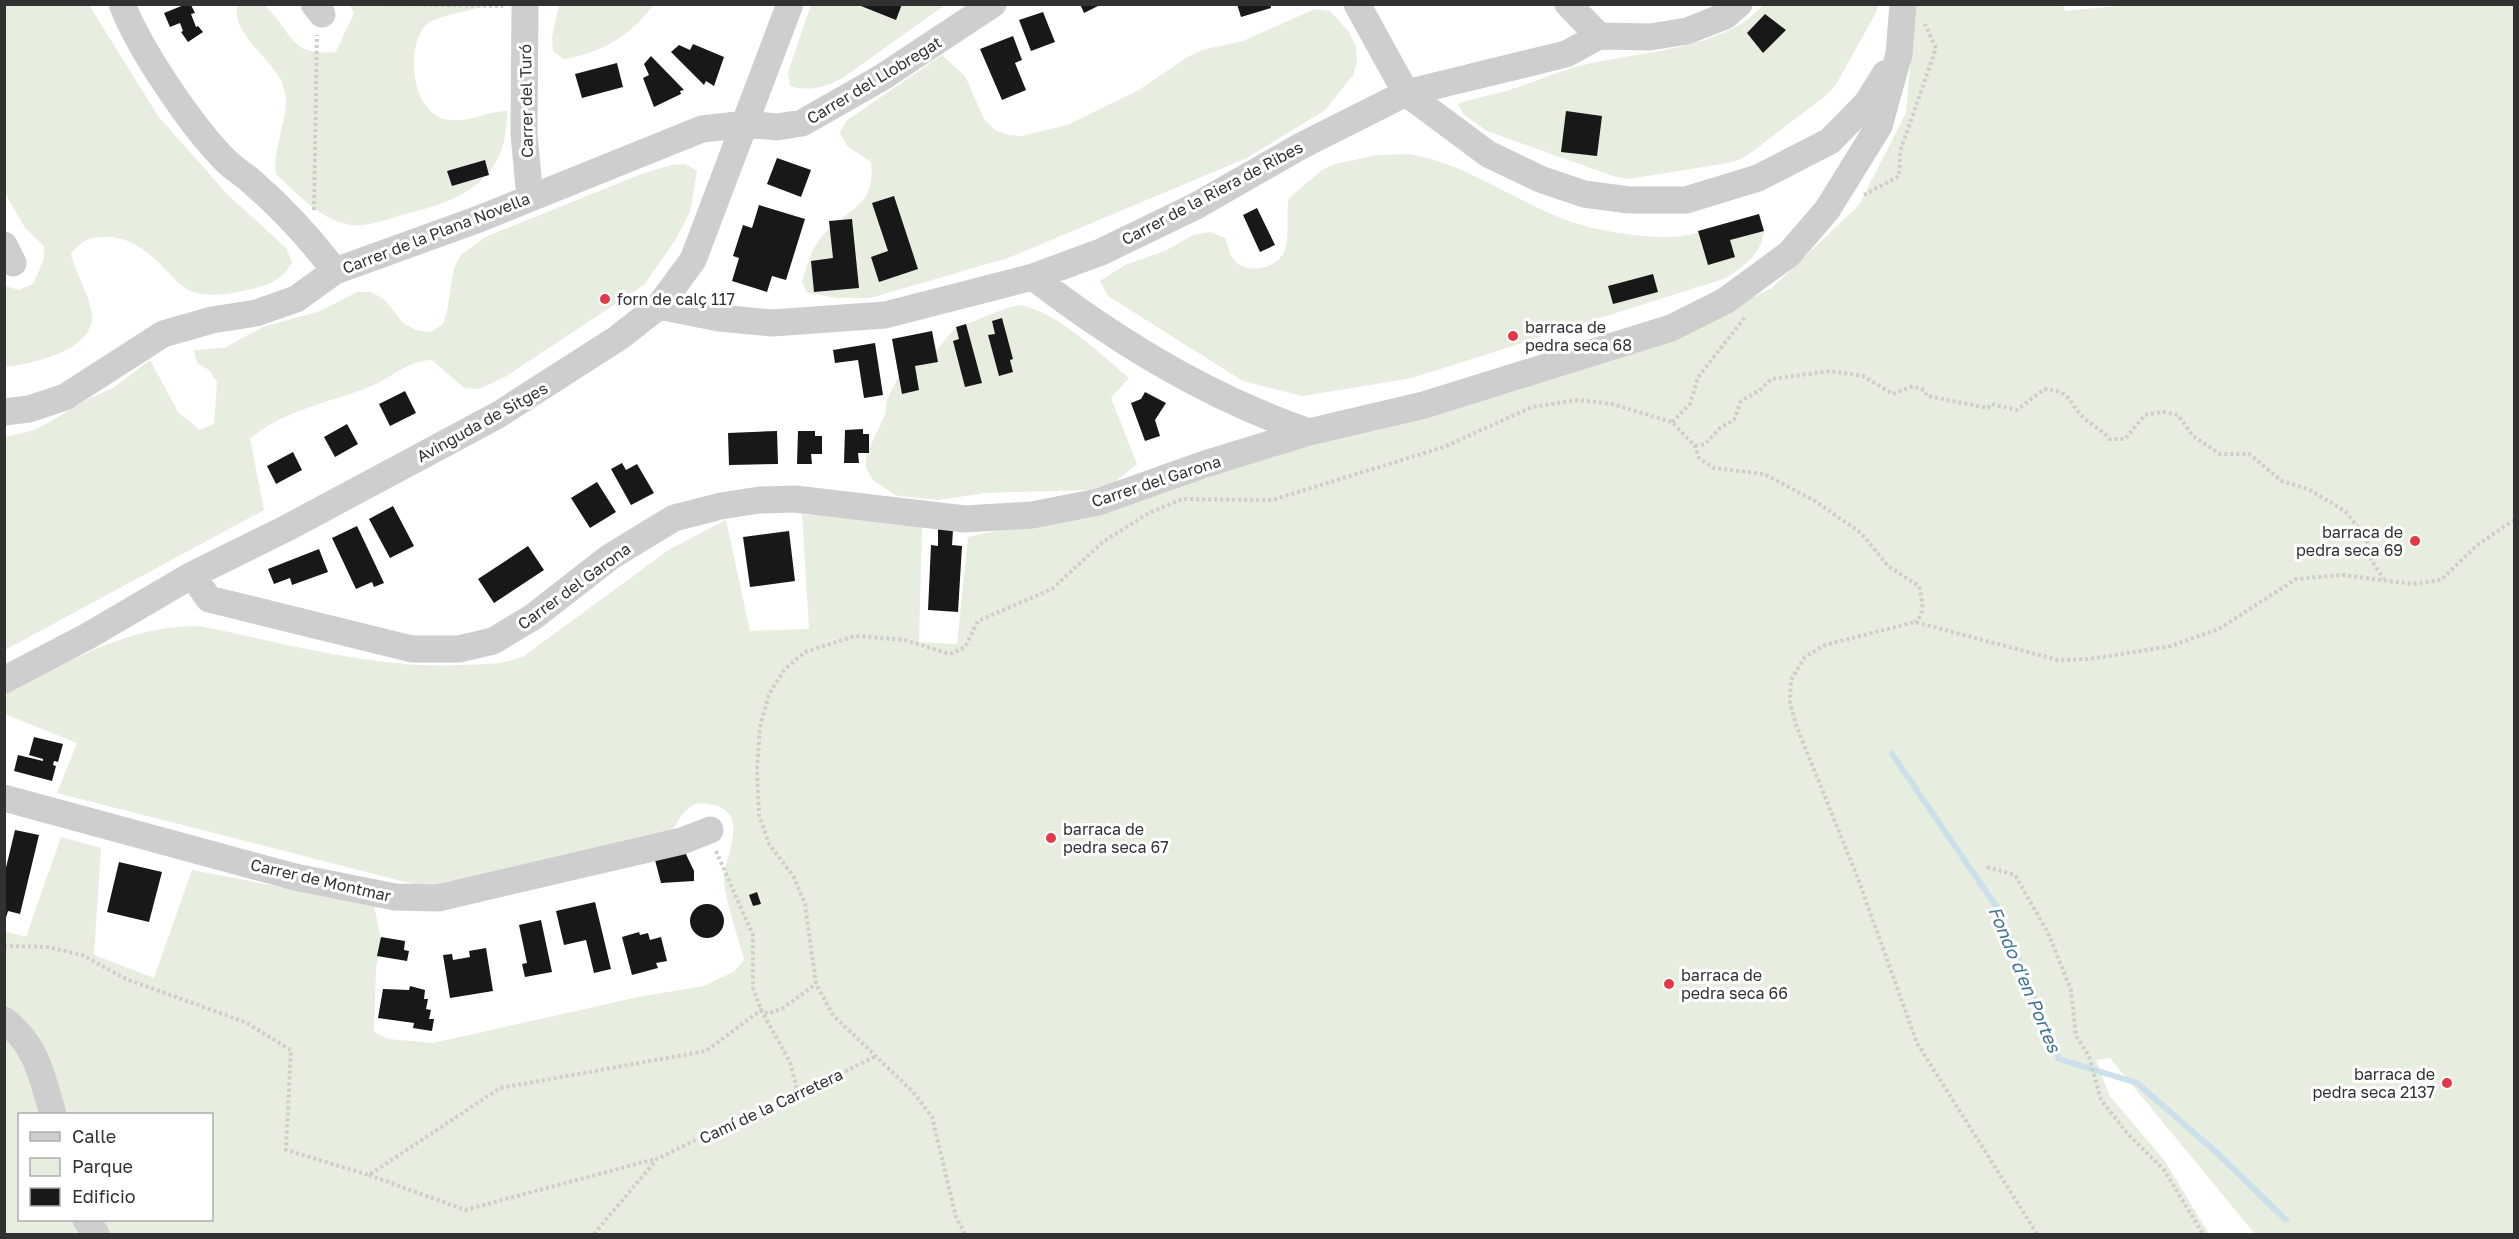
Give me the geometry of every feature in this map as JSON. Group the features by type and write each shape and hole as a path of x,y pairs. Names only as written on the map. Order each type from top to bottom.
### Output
{"street":[{"path":"122,4 157,69 200,131 226,161 251,181 315,243 335,271"},
{"name":"Avinguda de Sitges","path":"4,680 88,636 192,575 288,528 498,415 618,338 659,306 693,260 790,4"},
{"name":"Carrer del Llobregat","path":"746,124 777,127 802,123 880,78 993,4"},
{"path":"1357,4 1406,93 1488,154 1540,179 1595,195 1629,200 1686,200 1758,178 1830,141 1867,102 1899,54"},
{"path":"1568,4 1599,36 1650,37 1687,31 1725,16 1739,4"},
{"name":"Carrer del Garona","path":"192,575 209,600 412,649 459,649 493,641 533,617 610,557 674,519 721,506 759,500 795,499 965,519 1032,515 1098,502 1205,464 1310,432 1424,405 1671,328 1725,301 1789,254 1827,210 1879,126 1899,54 1903,4"},
{"name":"Carrer del Turó","path":"525,6 524,134 530,198"},
{"name":"Carrer de la Riera de Ribes","path":"659,306 719,318 772,323 885,315 1033,277 1101,252 1196,206 1301,146 1406,93 1566,54 1599,36"},
{"name":"Carrer de la Plana Novella","path":"4,412 22,411 65,397 163,334 212,320 255,313 296,299 335,271 479,219 702,129 746,124"},
{"path":"1033,277 1092,320 1166,366 1233,401 1310,432"},
{"name":"Carrer de Montmar","path":"4,798 295,877 395,897 438,897 682,841 710,830"},
{"path":"4,1020 15,1028 35,1055 53,1113"},
{"path":"87,1221 96,1234"}],"path":[{"path":"381,4 525,6"},
{"path":"314,217 315,41"},
{"path":"1695,446 1705,444 1720,428 1734,420 1741,401 1760,390 1771,379 1830,371 1863,376 1893,394 1913,386 1924,390 1927,396 1988,408 1991,404 2017,410 2044,389 2059,390 2073,401 2083,417 2101,429 2109,439 2125,439 2145,415 2163,412 2178,415 2193,436 2220,454 2249,454 2282,481 2308,489 2345,511 2365,536 2371,551 2371,560 2384,580"},
{"path":"965,1234 956,1217 932,1117 913,1092 833,1015 816,984 805,904 794,877 769,844 759,815 757,769 760,728 770,694 785,669 805,652 855,636 905,640 950,654 965,647 978,621 1052,589 1104,542 1149,513 1182,499 1272,500 1444,447 1532,407 1578,400 1612,404 1671,422 1695,446 1699,458 1714,468 1764,474 1815,501 1861,533 1888,566 1919,586 1923,606 1919,620 1825,645 1805,657 1791,680 1790,703 1796,725 1857,876 1917,1043 2037,1234"},
{"path":"1915,622 2058,660 2090,659 2171,646 2219,629 2296,579 2343,575 2413,584 2441,580 2476,546 2514,520"},
{"path":"710,830 718,860 753,935 753,988 761,1010 790,1062 797,1090"},
{"path":"1987,867 2015,875 2023,887 2048,933 2071,990 2076,1036 2089,1056 2101,1100 2127,1133 2164,1170 2203,1234"},
{"path":"4,946 48,947 82,955 126,979 245,1022 291,1050 286,1150 369,1175 465,1210 657,1159"},
{"path":"761,1010 768,1014 783,1008 816,984"},
{"path":"369,1175 500,1088 706,1051 761,1010"},
{"name":"Camí de la Carretera","path":"594,1234 657,1159 797,1090 814,1087 876,1056"}],"green space":[{"path":"5,4 89,5 158,116 228,195 286,248 292,262 284,273 270,283 252,289 222,294 200,294 182,286 138,246 111,237 87,240 71,254 91,310 89,329 82,339 58,354 30,363 5,367 5,286 19,290 33,284 44,259 44,246 25,228 5,193"},
{"path":"559,4 653,5 645,16 614,41 590,53 563,59 553,51 552,37"},
{"path":"2063,4 2065,11 2137,4 2514,5 2514,1234 2255,1234 2110,1058 2096,1060 2110,1096 2165,1161 2209,1234 5,1234 4,931 26,937 61,837 101,848 94,955 154,978 192,870 374,905 381,941 376,968 374,1032 388,1039 433,1043 643,996 704,986 735,971 744,960 724,883 733,826 730,816 723,809 710,804 696,804 691,807 672,830 429,888 57,793 77,743 5,714 5,694 98,648 147,632 173,627 199,626 330,653 396,663 462,665 509,661 524,656 670,549 726,520 750,631 809,629 802,514 922,526 919,642 957,644 968,537 1085,511 1658,344 1772,288 1859,205 1906,113 1915,5"},
{"path":"238,5 264,5 299,46 320,52 336,52 354,13 350,5 487,5 437,19 426,25 415,49 414,65 415,80 420,95 436,116 456,120 507,111 505,134 500,153 492,169 466,192 431,207 385,220 351,225 324,215 276,174 275,163 286,105 285,94 277,74 245,35 239,24"},
{"path":"811,5 945,5 844,77 818,88 804,89 790,86 788,72"},
{"path":"1763,5 1878,5 1877,11 1835,86 1748,155 1734,162 1628,179 1613,176 1487,131 1464,115 1458,104 1575,67 1705,40 1747,20"},
{"path":"1315,9 1330,11 1349,32 1356,47 1357,62 1353,75 1325,110 1247,158 1008,258 870,298 837,298 807,293 802,281 818,242 827,231 860,203 870,187 871,162 847,146 840,133 846,121 942,55 965,76 984,119 995,130 1008,135 1022,136 1067,125 1139,90 1186,58 1202,50 1243,41"},
{"path":"1407,154 1457,168 1551,214 1601,230 1674,237 1730,227 1752,226 1764,227 1763,236 1757,252 1738,270 1723,279 1412,378 1303,396 1243,381 1108,296 1100,281 1125,265 1167,250 1193,235 1210,232 1225,238 1231,255 1239,264 1253,268 1267,267 1279,259 1285,248 1289,198 1322,170 1335,164 1377,155"},
{"path":"685,164 697,171 690,212 676,239 644,285 505,377 479,389 464,388 432,360 423,361 414,363 369,387 276,421 250,439 264,510 5,650 5,437 34,430 48,423 86,400 113,388 150,360 178,412 200,430 214,424 217,382 209,370 197,363 194,350 224,348 263,327 320,311 357,292 371,292 385,300 403,323 416,330 431,332 443,324 454,268 461,255 485,237 639,175 671,165"},
{"path":"1020,305 1035,309 1064,325 1129,378 1111,398 1137,464 1115,482 1090,490 984,493 940,500 897,496 874,481 866,468 866,456 885,414 887,399 901,372 937,350 954,329"}],"building":[{"path":"856,4 902,4 896,20"},
{"path":"1080,4 1102,4 1084,13"},
{"path":"1237,4 1270,4 1271,8 1241,17"},
{"path":"184,5 191,5 195,13 191,14 196,27 198,26 203,32 188,42 181,32 183,31 180,23 170,27 164,13"},
{"path":"1043,12 1055,42 1031,51 1019,20"},
{"path":"1765,14 1786,30 1763,53 1747,33"},
{"path":"1013,36 1022,60 1015,63 1026,90 1002,100 980,49"},
{"path":"693,44 724,57 714,86 706,81 704,85 671,52 679,45 690,50"},
{"path":"651,56 684,90 680,91 681,94 654,107 643,78 649,75 644,64"},
{"path":"617,63 623,87 582,98 575,74"},
{"path":"1566,111 1602,116 1597,156 1561,152"},
{"path":"777,158 811,170 801,197 767,184"},
{"path":"485,160 489,175 452,186 447,171"},
{"path":"894,196 918,269 879,282 871,257 888,251 872,203"},
{"path":"759,205 805,219 786,280 772,276 767,292 732,281 739,258 733,256 743,225 752,228"},
{"path":"1257,208 1275,245 1260,252 1243,215"},
{"path":"1759,214 1764,231 1730,240 1735,257 1708,265 1698,231"},
{"path":"852,219 859,288 814,292 811,261 833,258 829,221"},
{"path":"1653,274 1658,292 1613,304 1608,286"},
{"path":"1002,318 1013,359 1010,360 1013,372 999,376 988,335 995,334 992,321"},
{"path":"966,324 982,383 965,387 953,341 959,339 956,327"},
{"path":"932,331 938,362 915,366 919,390 902,394 892,339"},
{"path":"875,343 883,395 864,398 858,360 835,363 833,350"},
{"path":"405,391 416,413 390,426 379,404"},
{"path":"1145,392 1166,403 1155,420 1160,436 1145,441 1131,403 1141,399"},
{"path":"347,424 358,444 335,457 324,437"},
{"path":"863,429 863,434 869,434 869,453 858,453 859,463 844,463 845,430"},
{"path":"777,431 778,464 729,465 728,433"},
{"path":"798,431 815,431 815,436 822,436 822,454 811,454 812,464 797,464"},
{"path":"293,452 302,470 276,484 267,466"},
{"path":"622,463 626,470 637,464 654,493 631,505 611,469"},
{"path":"597,482 616,512 590,528 571,498"},
{"path":"393,506 414,546 390,558 369,519"},
{"path":"357,526 384,583 374,587 372,582 356,589 332,538"},
{"path":"938,529 953,530 952,545 962,546 958,612 928,610 931,545 938,546"},
{"path":"789,531 795,581 750,587 743,537"},
{"path":"528,546 544,570 494,603 478,579"},
{"path":"319,549 328,572 292,585 290,578 274,584 268,569"},
{"path":"34,737 63,744 58,762 54,761 53,765 56,766 52,781 14,771 18,755 43,761 43,759 29,755"},
{"path":"15,830 39,835 20,914 8,911 5,921 4,876"},
{"path":"685,852 694,871 694,881 661,883 655,860"},
{"path":"119,862 162,872 149,922 107,912"},
{"path":"757,892 761,904 753,906 749,895"},
{"path":"595,902 611,969 594,973 586,940 564,945 556,911"},
{"path":"707,904 719,909 724,921 719,933 707,938 695,933 690,921 695,909"},
{"path":"541,920 552,972 525,977 522,964 527,963 519,925"},
{"path":"639,932 640,935 648,933 650,940 661,937 667,961 656,963 658,968 632,975 622,937"},
{"path":"381,937 405,941 404,950 409,951 407,961 377,956"},
{"path":"486,948 493,991 450,998 443,955 452,954 453,960 470,957 469,951"},
{"path":"410,986 425,990 424,999 428,999 426,1009 431,1010 429,1019 434,1019 432,1031 413,1028 414,1023 378,1018 383,989 409,990"}],"waterway":[{"name":"Fondo d'en Portes","path":"1892,754 1998,909 2059,1059 2137,1083 2216,1152 2286,1220"}],"place":[{"name":"forn de calç 117","path":"605,299"},
{"name":"barraca de pedra seca 68","path":"1513,336"},
{"name":"barraca de pedra seca 69","path":"2415,541"},
{"name":"barraca de pedra seca 67","path":"1051,838"},
{"name":"barraca de pedra seca 66","path":"1669,984"},
{"name":"barraca de pedra seca 2137","path":"2447,1083"}]}
